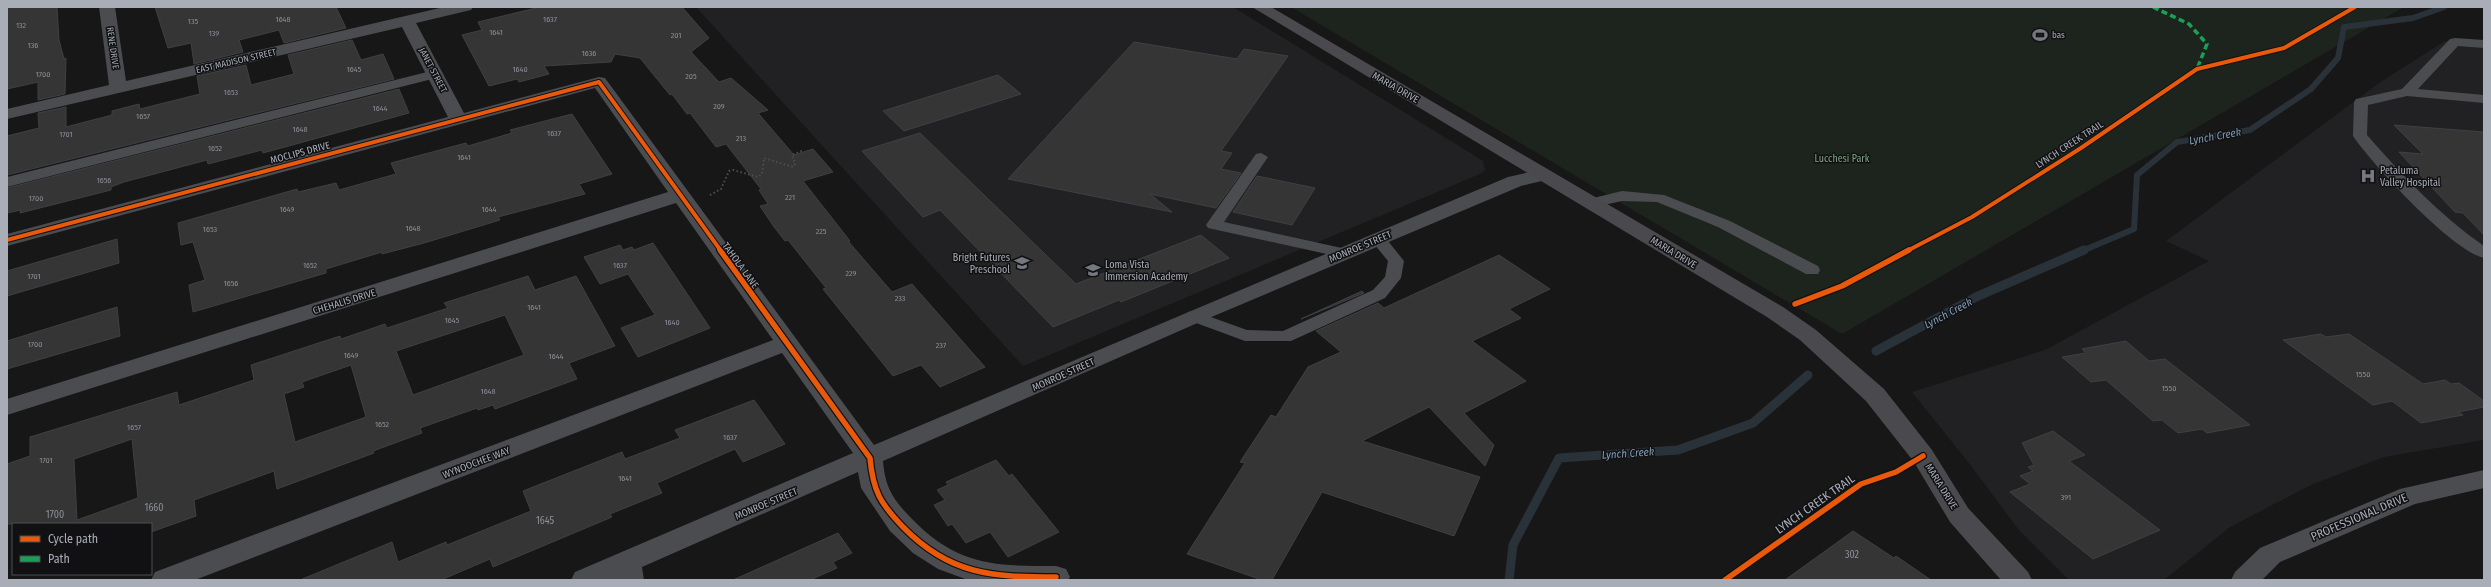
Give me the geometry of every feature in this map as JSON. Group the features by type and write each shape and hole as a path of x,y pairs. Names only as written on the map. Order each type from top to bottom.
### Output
{"street":[{"name":"RENE DRIVE","path":"107,7 118,88"},
{"name":"EAST MADISON STREET","path":"7,114 465,7"},
{"name":"MARIA DRIVE","path":"1260,7 1775,312 1808,334 1875,395 1924,456 1959,515 2018,580"},
{"name":"JANET STREET","path":"407,20 458,119"},
{"name":"MOCLIPS DRIVE","path":"7,240 598,82"},
{"name":"TAHOLA LANE","path":"598,82 870,458"},
{"name":"MONROE STREET","path":"585,580 629,571 870,458 1194,316 1515,181 1542,175"},
{"name":"CHEHALIS DRIVE","path":"7,406 680,195"},
{"name":"WYNOOCHEE WAY","path":"165,580 786,343"},
{"path":"870,458 873,487 899,522 920,545 959,567 1006,576 1056,577"},
{"name":"PROFESSIONAL DRIVE","path":"2245,580 2270,555 2409,496 2484,479"}],"lane":[{"path":"2407,92 2455,42 2484,44"},
{"path":"7,182 435,74"},
{"path":"2484,99 2407,92 2361,102 2360,136 2409,193 2454,234 2484,253"},
{"path":"1261,157 1214,225 1344,253"},
{"path":"1590,202 1622,196 1659,198 1724,224 1812,270"},
{"path":"1194,316 1245,335 1285,338 1379,294 1393,278 1396,261 1378,239"}],"path":[{"path":"710,195 721,189 729,171 733,170 758,177 762,174 764,158 793,167 795,164 792,155 804,150"}],"shaded area":[{"name":"Loma Vista Immersion Academy","path":"696,7 1233,7 1483,161 1485,170 1480,174 1023,366"},
{"path":"2463,39 2484,41 2484,440 2384,457 2313,484 2230,527 2164,580 2069,580 2018,529 1972,467 1912,392 2045,350 2209,261 2166,241 2379,83 2445,41"}],"green space":[{"name":"Lucchesi Park","path":"1291,7 2404,7 1842,334"}],"building":[{"path":"7,7 57,7 59,40 64,59 66,58 65,94 38,100 38,82 7,89"},
{"path":"155,7 336,7 346,28 284,43 279,30 239,40 243,52 194,64 191,43 168,48"},
{"path":"540,7 682,7 709,38 691,52 719,82 731,78 768,110 758,113 794,155 813,149 833,172 803,181 850,241 848,241 892,292 912,284 985,367 940,387 921,365 893,376 823,289 826,288 788,240 785,241 774,227 760,206 768,204 759,190 761,189 726,144 716,147 690,113 687,114 672,94 670,95 640,58 615,54 611,62 544,66 549,74 519,82 517,79 489,86 462,35 482,30 478,22"},
{"path":"352,40 361,60 383,54 394,79 7,175 7,136 39,128 38,113 66,107 66,127 112,115 112,111 139,104 140,109 200,94 197,76 246,65 251,85 294,74 288,55"},
{"path":"1134,42 1237,59 1244,49 1288,56 1221,151 1232,153 1221,169 1241,173 1216,208 1150,194 1172,212 1008,179"},
{"path":"998,75 1021,94 904,131 883,111"},
{"path":"399,89 409,113 263,153 262,150 208,164 207,160 124,182 111,187 111,190 20,213 21,210 7,213 7,188"},
{"path":"572,114 612,174 579,184 585,194 498,217 500,220 424,243 382,254 382,252 326,269 326,273 193,312 189,285 205,280 193,242 181,245 178,223 297,189 298,192 336,183 339,190 396,174 391,163 466,143 468,146 512,133 510,130"},
{"path":"2394,125 2484,132 2484,235 2463,213 2455,212 2399,152 2423,154"},
{"path":"920,133 1076,284 1201,235 1229,258 1121,302 1119,300 1053,327 940,210 923,217 862,151"},
{"path":"1257,176 1315,188 1292,225 1233,212"},
{"path":"117,239 119,263 7,296 7,271"},
{"path":"653,243 710,328 638,357 621,328 655,315 628,274 600,284 584,257 620,245 623,250 632,247 634,250"},
{"path":"1499,255 1550,289 1509,309 1521,318 1472,341 1526,381 1464,413 1494,445 1485,466 1429,407 1362,441 1480,477 1454,536 1322,492 1272,580 1262,580 1187,554 1245,463 1240,462 1271,415 1276,417 1308,367 1341,352 1316,331 1378,303 1384,308"},
{"path":"528,276 535,290 576,276 615,346 569,363 577,379 495,409 493,405 478,410 477,408 420,428 422,433 373,451 374,453 277,489 274,471 194,500 196,516 152,532 152,523 7,524 7,464 30,456 30,437 177,392 179,405 254,380 251,365 340,336 341,339 385,324 387,328 448,308 444,303","holes":["505,315 524,355 413,395 396,351","351,365 366,417 295,442 284,394 304,387 302,382","132,439 138,498 77,520 74,459"]},
{"path":"1362,291 1364,293 1301,319"},
{"path":"117,307 120,336 7,369 7,341"},
{"path":"2321,334 2326,337 2349,334 2423,384 2445,380 2451,384 2459,383 2484,401 2484,407 2458,412 2463,415 2421,423 2392,401 2373,405 2283,340"},
{"path":"2126,341 2149,361 2165,359 2250,425 2207,433 2202,429 2178,433 2162,420 2153,421 2106,380 2091,382 2062,357 2086,353 2082,349"},
{"path":"754,400 785,444 743,462 735,449 657,483 662,493 610,514 612,517 493,567 490,559 441,580 300,580 392,542 398,562 446,542 447,545 531,511 523,491 622,452 625,459 680,438 675,430"},
{"path":"2053,431 2085,455 2069,461 2160,530 2093,559 2010,492 2030,484 2020,476 2033,471 2028,467 2034,465 2022,443"},
{"path":"996,460 1009,476 1012,474 1059,532 1008,557 990,532 966,543 952,524 948,526 934,505 945,500 937,490 948,485 946,482"},
{"path":"1853,531 1894,558 1896,556 1931,580 1785,580"},
{"path":"838,533 852,553 833,562 837,568 810,580 733,580"}],"waterway":[{"name":"Lynch Creek","path":"2082,251 2134,229 2137,175 2177,142 2250,130 2311,89 2338,58 2344,27 2413,18 2444,7"},
{"name":"Lynch Creek","path":"1876,351 1976,297 2084,250"},
{"name":"Lynch Creek","path":"1509,580 1513,545 1559,458 1678,450 1753,423 1808,375"}],"marked path":[{"path":"2153,7 2189,24 2207,44 2197,69"}],"cycle path":[{"name":"LYNCH CREEK TRAIL","path":"1795,304 1842,286 1972,217 2081,148 2197,69 2284,48 2355,7"},
{"path":"7,240 599,82 870,458 871,477 874,488 881,500 900,524 923,546 935,555 960,567 996,575 1056,577"},
{"name":"LYNCH CREEK TRAIL","path":"1725,580 1861,484 1896,472 1923,456"}],"place":[{"name":"bas","path":"2040,35"},
{"name":"Petaluma Valley Hospital","path":"2368,176"},
{"name":"Bright Futures Preschool","path":"1022,263"},
{"name":"Loma Vista Immersion Academy","path":"1093,270"}]}
